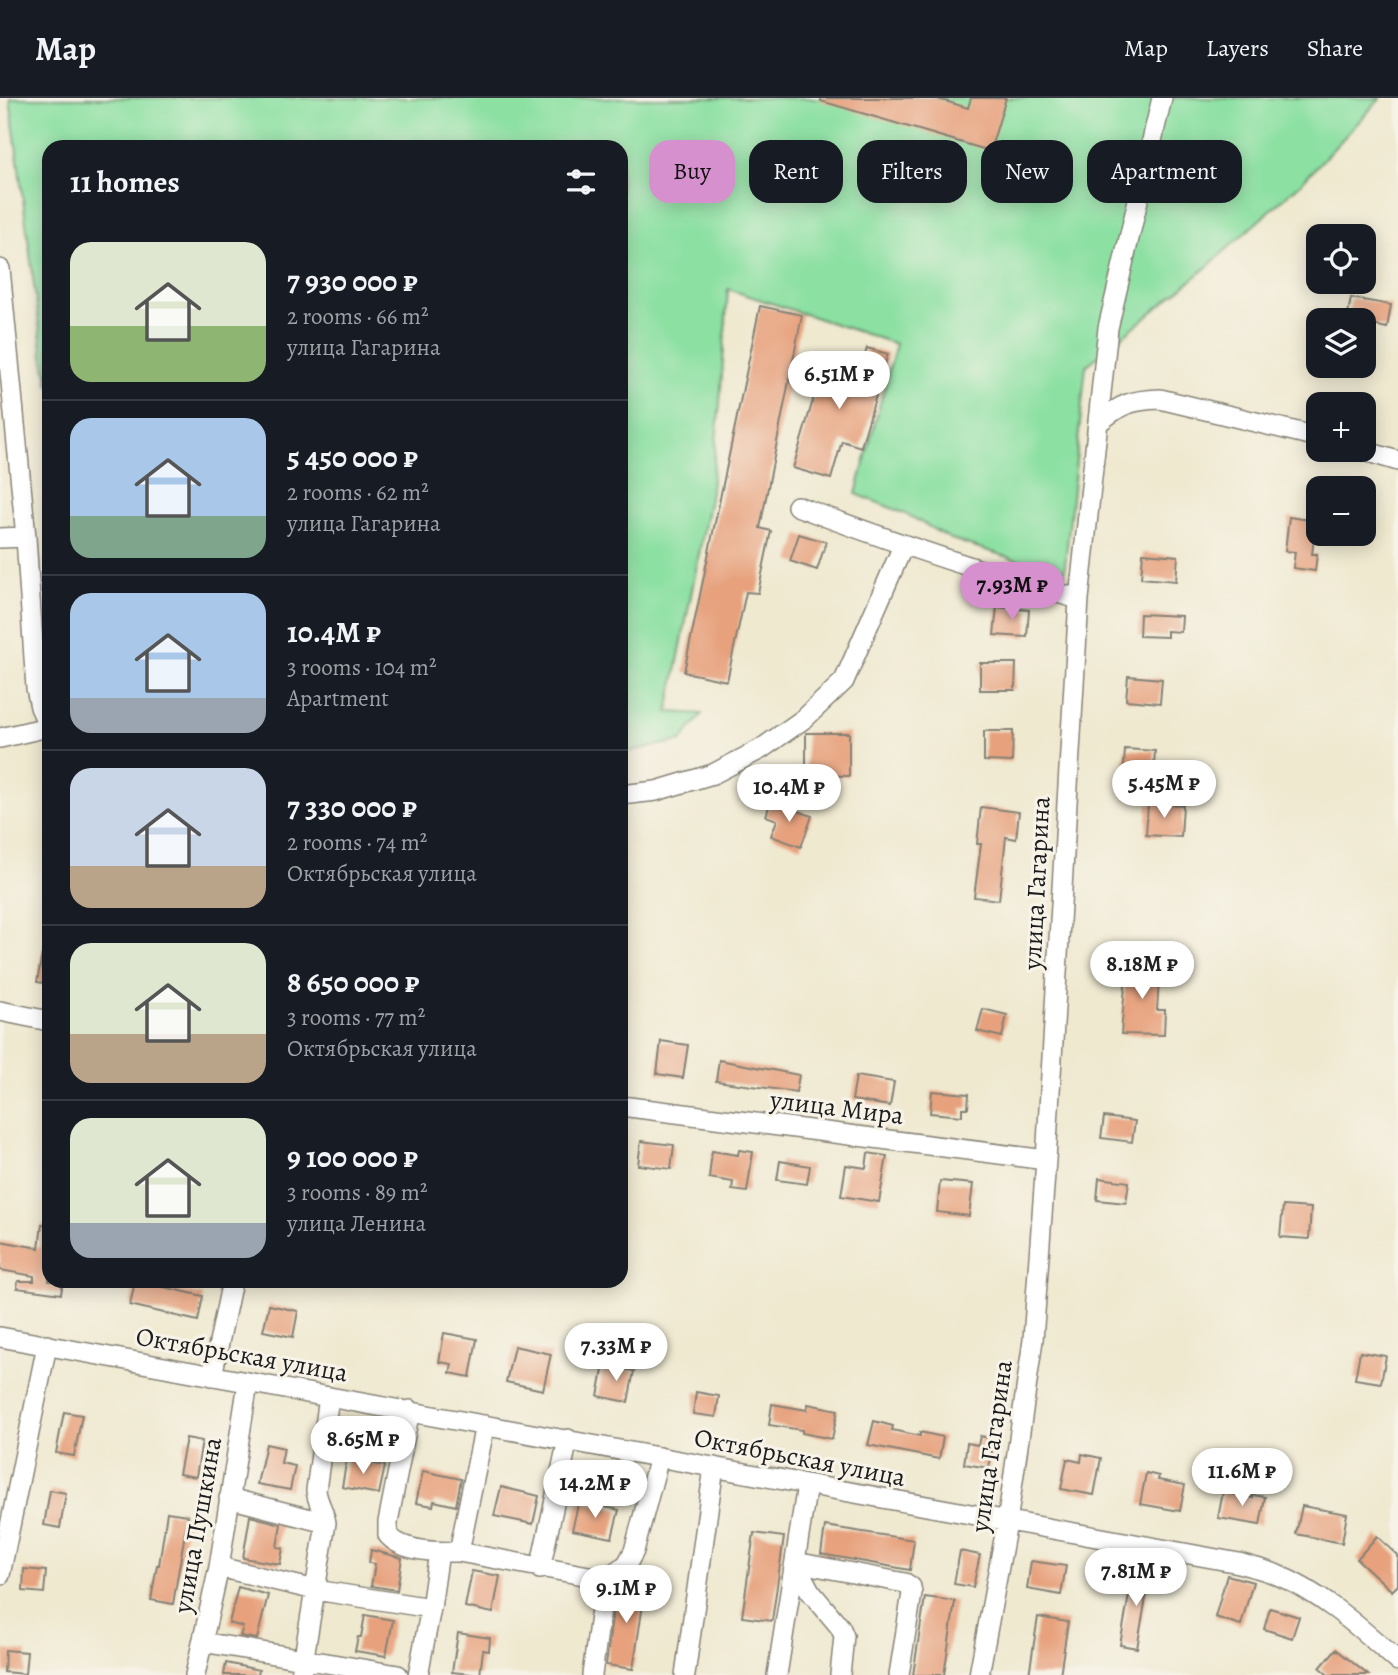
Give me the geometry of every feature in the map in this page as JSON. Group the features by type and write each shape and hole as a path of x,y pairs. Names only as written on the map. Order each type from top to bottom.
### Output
{"street":[{"name":"улица Гагарина","path":"979,1675 1007,1522 1033,1340 1079,599 1108,328 1162,98"},
{"path":"0,269 26,537 36,688 42,708"},
{"path":"1098,424 1119,406 1139,400 1160,399 1306,434"},
{"path":"1376,455 1398,461"},
{"path":"797,506 903,546 994,576 1079,599"},
{"path":"0,538 26,537"},
{"path":"628,794 656,791 713,774 761,749 805,718 844,681 903,546"},
{"path":"0,738 42,728"},
{"path":"0,1011 42,1019"},
{"name":"улица Мира","path":"628,1107 1046,1160"},
{"path":"212,1376 231,1288"},
{"name":"Октябрьская улица","path":"0,1337 1239,1563 1274,1573 1312,1592 1341,1612 1398,1661"},
{"path":"0,1575 47,1346"},
{"name":"улица Пушкина","path":"195,1675 219,1567 248,1383"},
{"path":"302,1666 326,1522 316,1490 330,1397"},
{"path":"410,1410 387,1530 397,1544 439,1552 459,1552 605,1580 627,1564 634,1550 659,1457"},
{"path":"459,1552 485,1424"},
{"path":"540,1569 568,1439"},
{"path":"685,1675 714,1467"},
{"path":"777,1675 807,1485"},
{"path":"229,1498 326,1522"},
{"path":"418,1675 439,1552"},
{"path":"795,1562 801,1578 840,1627 844,1636 840,1675"},
{"path":"795,1562 905,1583 911,1587 899,1675"},
{"path":"219,1567 315,1590 431,1608"},
{"path":"592,1675 605,1580"},
{"path":"202,1642 302,1666 398,1675"}],"green space":[{"path":"10,98 1381,98 1301,183 1199,274 1086,366 1064,575 951,539 906,514 856,494 896,344 728,289 710,498 668,712 702,714 681,741 628,752 628,140 42,140 42,347"}],"building":[{"path":"821,98 935,98 968,108 971,98 1006,98 993,140 981,140 981,148 967,144 967,140 953,140 821,101"},
{"path":"1351,298 1391,305 1387,328 1376,326 1376,308 1349,308"},
{"path":"760,306 802,315 760,528 771,531 758,593 746,592 727,681 684,672"},
{"path":"867,348 888,354 861,447 842,441 831,479 793,468 826,356 862,366"},
{"path":"1289,517 1306,520 1306,546 1313,546 1312,554 1317,554 1315,571 1293,568 1295,552 1285,551"},
{"path":"799,534 826,542 817,570 790,561"},
{"path":"1143,553 1178,556 1176,581 1141,578"},
{"path":"997,607 1029,610 1027,637 994,635"},
{"path":"1140,614 1182,616 1181,632 1167,631 1167,637 1139,636"},
{"path":"980,663 1016,663 1015,690 980,690"},
{"path":"1128,676 1162,679 1160,703 1126,700"},
{"path":"984,731 1013,731 1012,762 984,761"},
{"path":"806,733 849,733 849,776 806,775"},
{"path":"1125,749 1155,751 1153,781 1123,780"},
{"path":"771,801 812,816 801,847 771,836 777,820 766,816"},
{"path":"1148,803 1183,805 1181,837 1146,835"},
{"path":"981,807 1019,812 1016,839 1006,837 999,900 974,897 981,844 977,844"},
{"path":"42,954 42,983 37,982"},
{"path":"1127,962 1160,965 1157,1010 1165,1010 1164,1035 1121,1034"},
{"path":"983,1009 1007,1015 1002,1037 977,1031"},
{"path":"661,1041 688,1045 683,1078 657,1074"},
{"path":"719,1060 799,1075 796,1092 716,1081"},
{"path":"856,1076 894,1082 890,1106 852,1100"},
{"path":"932,1091 969,1094 968,1108 962,1108 962,1116 930,1113"},
{"path":"1104,1117 1135,1121 1132,1142 1101,1138"},
{"path":"641,1141 674,1145 671,1169 638,1165"},
{"path":"739,1150 753,1152 747,1192 732,1190 733,1182 709,1178 712,1151 738,1155"},
{"path":"868,1153 887,1156 879,1202 841,1196 846,1165 866,1168"},
{"path":"780,1161 810,1166 807,1184 777,1180"},
{"path":"1099,1178 1129,1182 1126,1203 1097,1200"},
{"path":"940,1181 973,1184 969,1216 937,1212"},
{"path":"1283,1206 1311,1208 1309,1239 1280,1237"},
{"path":"42,1224 42,1288 62,1288 61,1294 17,1288 18,1281 34,1281 34,1276 0,1270 0,1241 39,1248"},
{"path":"134,1288 168,1288 203,1296 198,1321 130,1305"},
{"path":"269,1305 298,1311 293,1337 263,1331"},
{"path":"444,1333 477,1339 470,1377 450,1373 452,1364 439,1362"},
{"path":"514,1346 551,1354 543,1390 506,1382"},
{"path":"1360,1352 1386,1356 1381,1383 1355,1379"},
{"path":"604,1365 634,1371 628,1402 598,1396"},
{"path":"696,1392 719,1396 716,1417 693,1414"},
{"path":"772,1404 807,1410 808,1404 838,1410 832,1439 802,1433 802,1430 769,1425"},
{"path":"64,1412 82,1415 74,1456 56,1453"},
{"path":"874,1421 893,1426 892,1430 920,1436 920,1432 943,1437 939,1459 868,1445"},
{"path":"980,1436 994,1439 989,1468 964,1464 967,1443 978,1445"},
{"path":"186,1438 202,1441 196,1477 179,1474"},
{"path":"266,1444 284,1448 281,1463 295,1466 290,1490 257,1484"},
{"path":"1082,1454 1101,1458 1094,1495 1061,1489 1067,1459 1081,1462"},
{"path":"347,1458 385,1466 379,1494 342,1487"},
{"path":"423,1471 461,1479 456,1506 434,1501 433,1506 416,1503"},
{"path":"1146,1473 1159,1476 1158,1480 1185,1485 1180,1511 1140,1504"},
{"path":"501,1487 539,1496 533,1524 494,1516"},
{"path":"50,1490 66,1493 60,1528 44,1525"},
{"path":"1223,1492 1253,1498 1253,1495 1265,1497 1260,1525 1218,1518"},
{"path":"579,1501 619,1510 612,1538 572,1530"},
{"path":"1302,1506 1347,1514 1342,1543 1296,1534"},
{"path":"167,1512 188,1515 173,1604 151,1600"},
{"path":"250,1516 281,1524 277,1547 283,1548 280,1564 243,1558"},
{"path":"825,1526 914,1540 910,1570 821,1554"},
{"path":"754,1533 784,1537 772,1621 742,1617"},
{"path":"1377,1536 1398,1556 1398,1585 1392,1591 1357,1559"},
{"path":"371,1550 402,1558 397,1590 371,1586 375,1564 369,1563"},
{"path":"960,1551 980,1555 973,1587 954,1584"},
{"path":"1031,1561 1066,1566 1061,1595 1027,1589"},
{"path":"1134,1567 1151,1570 1137,1648 1120,1645"},
{"path":"24,1569 46,1571 44,1593 23,1591"},
{"path":"472,1571 500,1576 493,1613 465,1607"},
{"path":"1227,1575 1253,1582 1241,1625 1215,1617"},
{"path":"623,1582 646,1585 633,1669 606,1665 616,1586"},
{"path":"238,1587 268,1595 257,1639 240,1636 243,1627 229,1623"},
{"path":"925,1597 955,1601 944,1675 913,1675"},
{"path":"1270,1608 1299,1617 1292,1638 1264,1629"},
{"path":"365,1615 393,1620 386,1656 355,1651"},
{"path":"1038,1617 1068,1622 1060,1675 1029,1675"},
{"path":"458,1633 490,1638 489,1651 483,1650 480,1675 452,1672"},
{"path":"1336,1649 1368,1675 1328,1675 1320,1668"},
{"path":"5,1650 27,1652 25,1674 4,1672"},
{"path":"226,1663 259,1670 258,1675 224,1675"}]}
